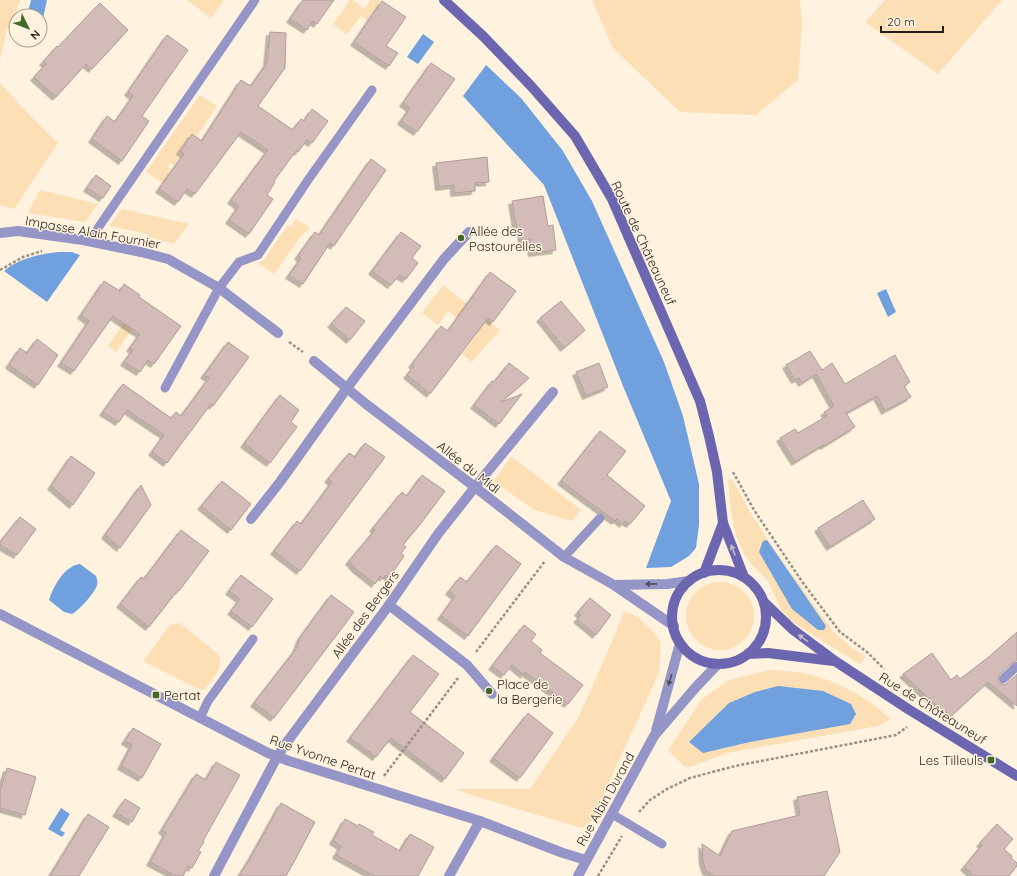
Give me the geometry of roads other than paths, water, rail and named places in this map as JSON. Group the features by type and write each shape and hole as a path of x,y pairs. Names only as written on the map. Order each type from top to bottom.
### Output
{"main road":[{"name":"Route de Châteauneuf","path":"444,0 531,86 575,136 612,199 690,374 700,401 717,472 723,523 744,577"},
{"name":"Route de Châteauneuf","path":"704,572 723,523"},
{"path":"718,570 732,571 744,577 760,592 764,603 766,614 762,637 748,654 738,660 718,664 696,658 680,643 672,616 677,597 682,588 689,581 704,572 718,570"},
{"name":"Rue de Châteauneuf","path":"764,603 792,629 835,661 1017,776"},
{"name":"Rue de Châteauneuf","path":"748,654 768,653 835,661"}],"street":[{"name":"Impasse Alain Fournier","path":"0,233 18,231 91,242 142,252 168,259 219,288 278,333"},
{"path":"251,519 280,482 347,388 444,259 469,232"},
{"name":"Allée du Midi","path":"314,361 366,404 554,549 614,585 674,626"},
{"name":"Allée des Bergers","path":"214,876 277,757 438,534 553,392"},
{"path":"614,585 667,584 689,581"},
{"path":"388,605 467,664 492,694"},
{"name":"Rue Yvonne Pertat","path":"0,614 277,757 480,821 586,860"},
{"name":"Rue Albin Durand","path":"654,736 680,643"},
{"name":"Rue Albin Durand","path":"578,876 654,736 696,686 718,664"},
{"path":"449,876 480,821"}],"lane":[{"path":"91,242 102,222 255,0"},
{"path":"164,388 219,288 239,262 258,255 308,180 372,90"},
{"path":"564,556 600,518"},
{"path":"200,718 208,702 253,639"},
{"path":"1003,678 1017,666"},
{"path":"612,814 662,844"}],"water":[{"path":"31,0 47,0 45,8 29,8"},
{"path":"423,34 434,42 418,64 407,57"},
{"path":"486,65 521,98 563,151 592,201 664,362 683,416 699,484 699,525 696,548 689,556 671,567 646,568 671,501 623,386 544,185 463,96"},
{"path":"59,252 72,252 80,255 47,302 4,271 30,257"},
{"path":"886,289 896,312 888,317 877,293"},
{"path":"767,540 826,626 824,630 818,630 792,609 759,552 763,541"},
{"path":"80,564 96,576 97,584 93,593 79,609 72,614 64,612 49,600 56,583 64,573"},
{"path":"778,686 823,691 851,704 856,714 850,724 750,742 703,753 689,742 729,703 755,692"},
{"path":"61,808 70,814 60,830 65,833 62,837 48,829"}],"place":[{"name":"Allée des Pastourelles","path":"461,238"},
{"name":"Place de la Bergerie","path":"489,691"},
{"name":"Pertat","path":"156,695"},
{"name":"Les Tilleuls","path":"991,760"}]}
